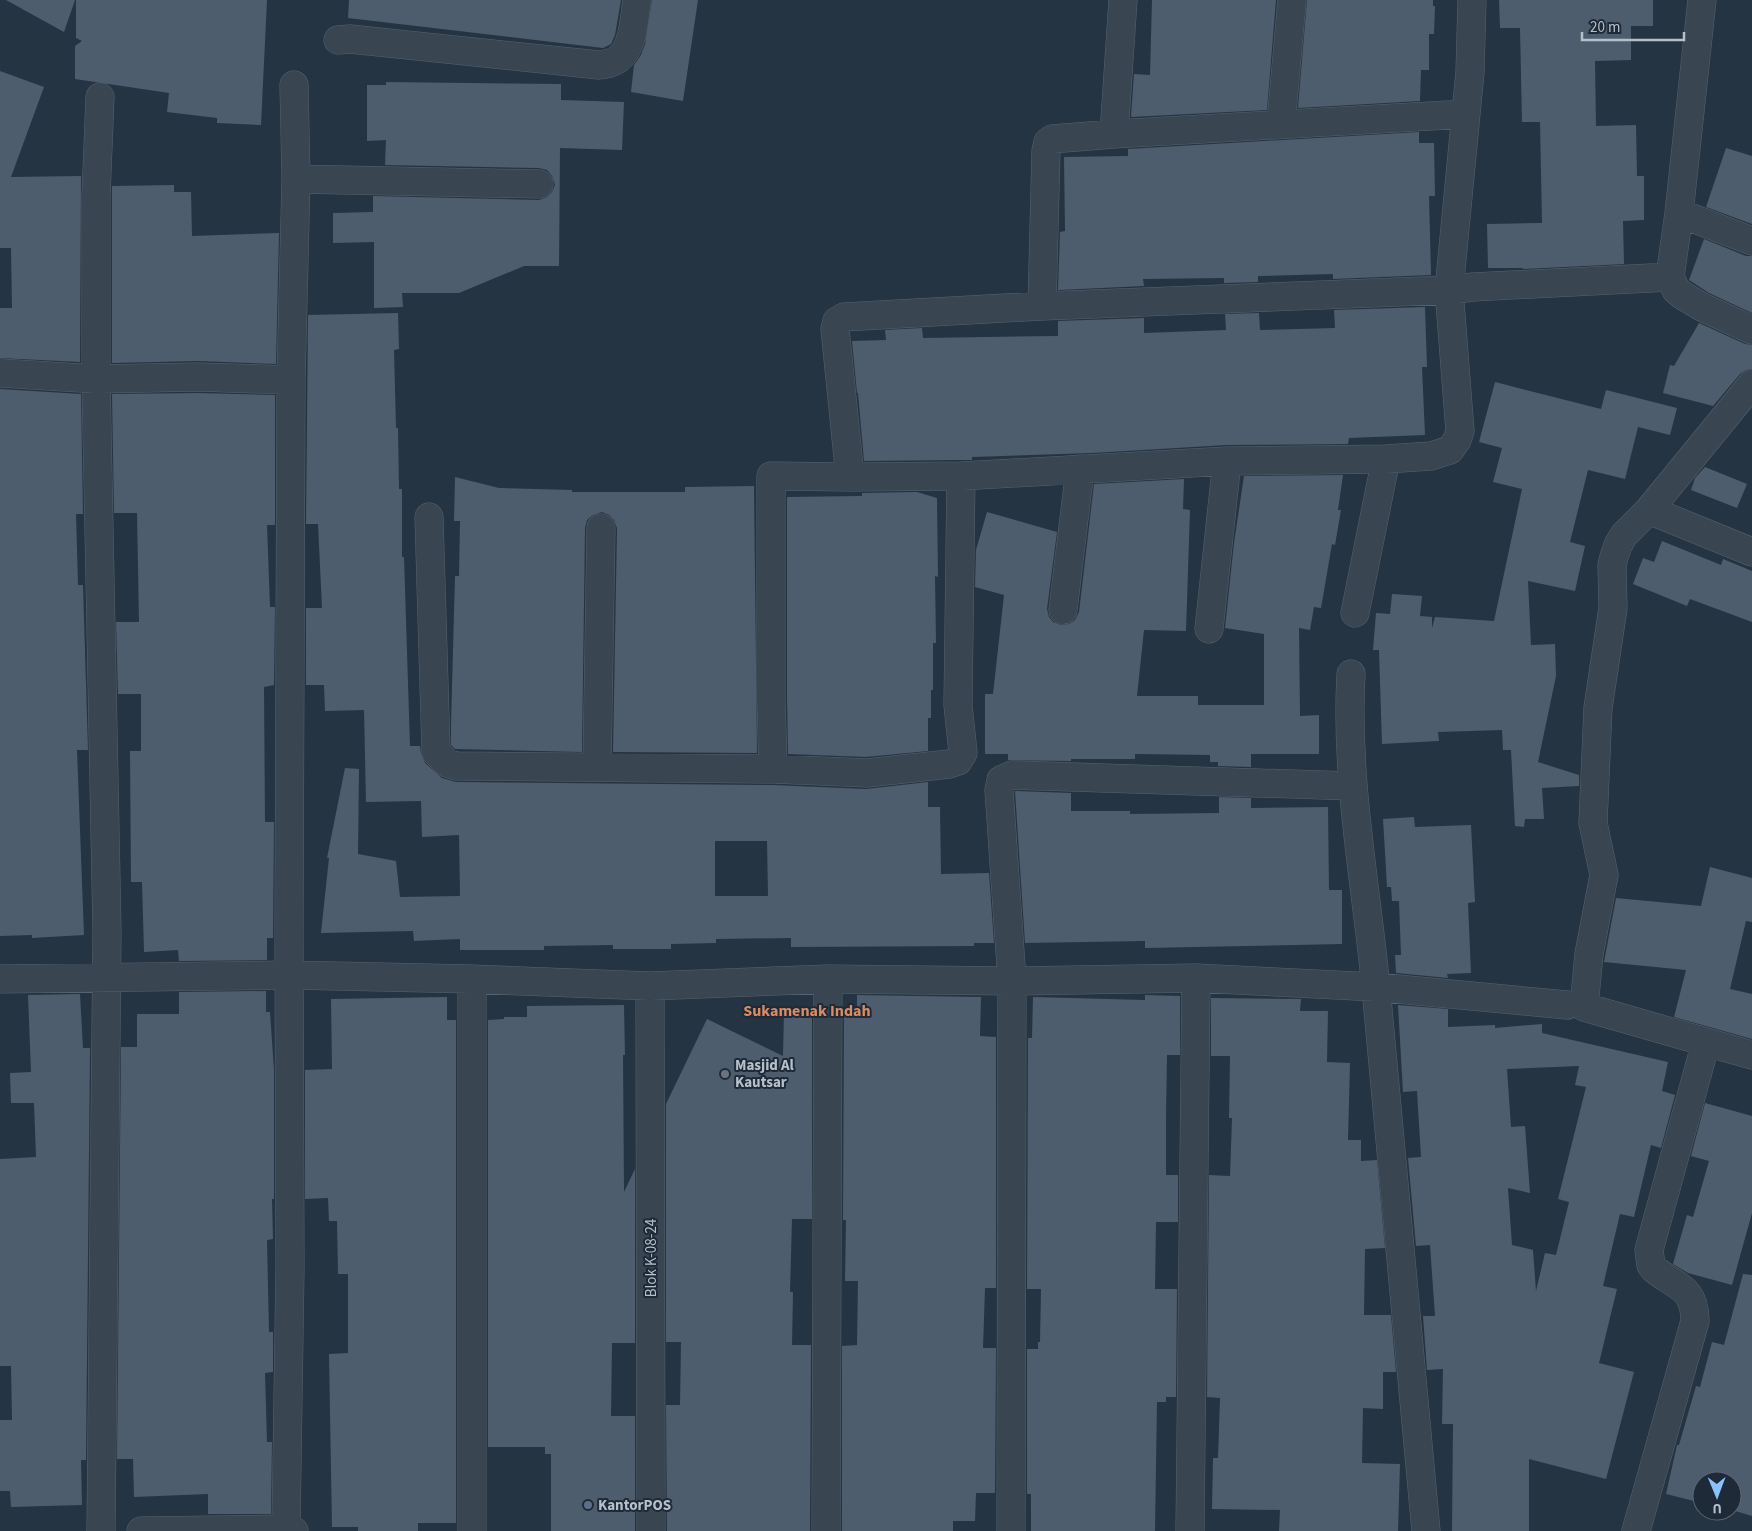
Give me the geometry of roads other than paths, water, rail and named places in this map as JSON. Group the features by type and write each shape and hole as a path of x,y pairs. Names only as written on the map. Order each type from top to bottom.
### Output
{"street":[{"path":"338,40 350,39 599,65 617,60 622,55 629,42 637,0"},
{"path":"1114,134 1123,0"},
{"path":"1281,124 1292,0"},
{"path":"773,769 771,476 961,476 1080,468 1227,462 1386,459 1430,456 1450,450 1457,440 1460,431 1461,288 1466,114 1470,72 1472,0"},
{"path":"1702,0 1679,213 1670,277 1676,290 1682,295 1702,307 1752,330"},
{"path":"141,1531 290,1530 289,924 291,380 296,179 294,85"},
{"path":"100,98 96,187 96,379 107,978 101,1531"},
{"path":"1042,306 1047,144 1050,140 1055,138 1114,134 1466,114"},
{"path":"296,179 539,184"},
{"path":"1679,213 1752,241"},
{"path":"850,476 835,329 837,321 844,317 1670,277"},
{"path":"0,373 96,379 198,377 291,380"},
{"path":"1752,384 1649,510 1624,535 1618,545 1612,565 1613,608 1598,708 1593,823 1604,875 1589,954 1584,1007 1752,1055"},
{"path":"1355,614 1386,459"},
{"path":"1209,629 1227,462"},
{"path":"1063,610 1080,468"},
{"path":"429,517 436,752 447,763 456,766 773,769 868,773 949,764 958,761 962,753 958,705 961,476"},
{"path":"1649,510 1752,552"},
{"path":"597,767 601,528"},
{"path":"1351,674 1349,705 1353,786 1376,987 1426,1531"},
{"path":"1011,1531 1012,980 999,790 1001,780 1012,776 1353,786"},
{"path":"0,979 290,975 472,979 650,986 828,979 1196,978 1376,987 1567,1005"},
{"path":"1190,1531 1196,978"},
{"path":"472,979 472,1531"},
{"path":"826,1531 828,979"},
{"name":"Blok K-08-24","path":"650,986 651,1531"},
{"path":"1636,1531 1695,1321 1694,1304 1689,1295 1651,1266 1649,1250 1706,1042"}],"place":[{"name":"Masjid Al Kautsar","path":"725,1074"},
{"name":"KantorPOS","path":"588,1505"}],"district":[{"name":"Sukamenak Indah","path":"807,1010"}]}
